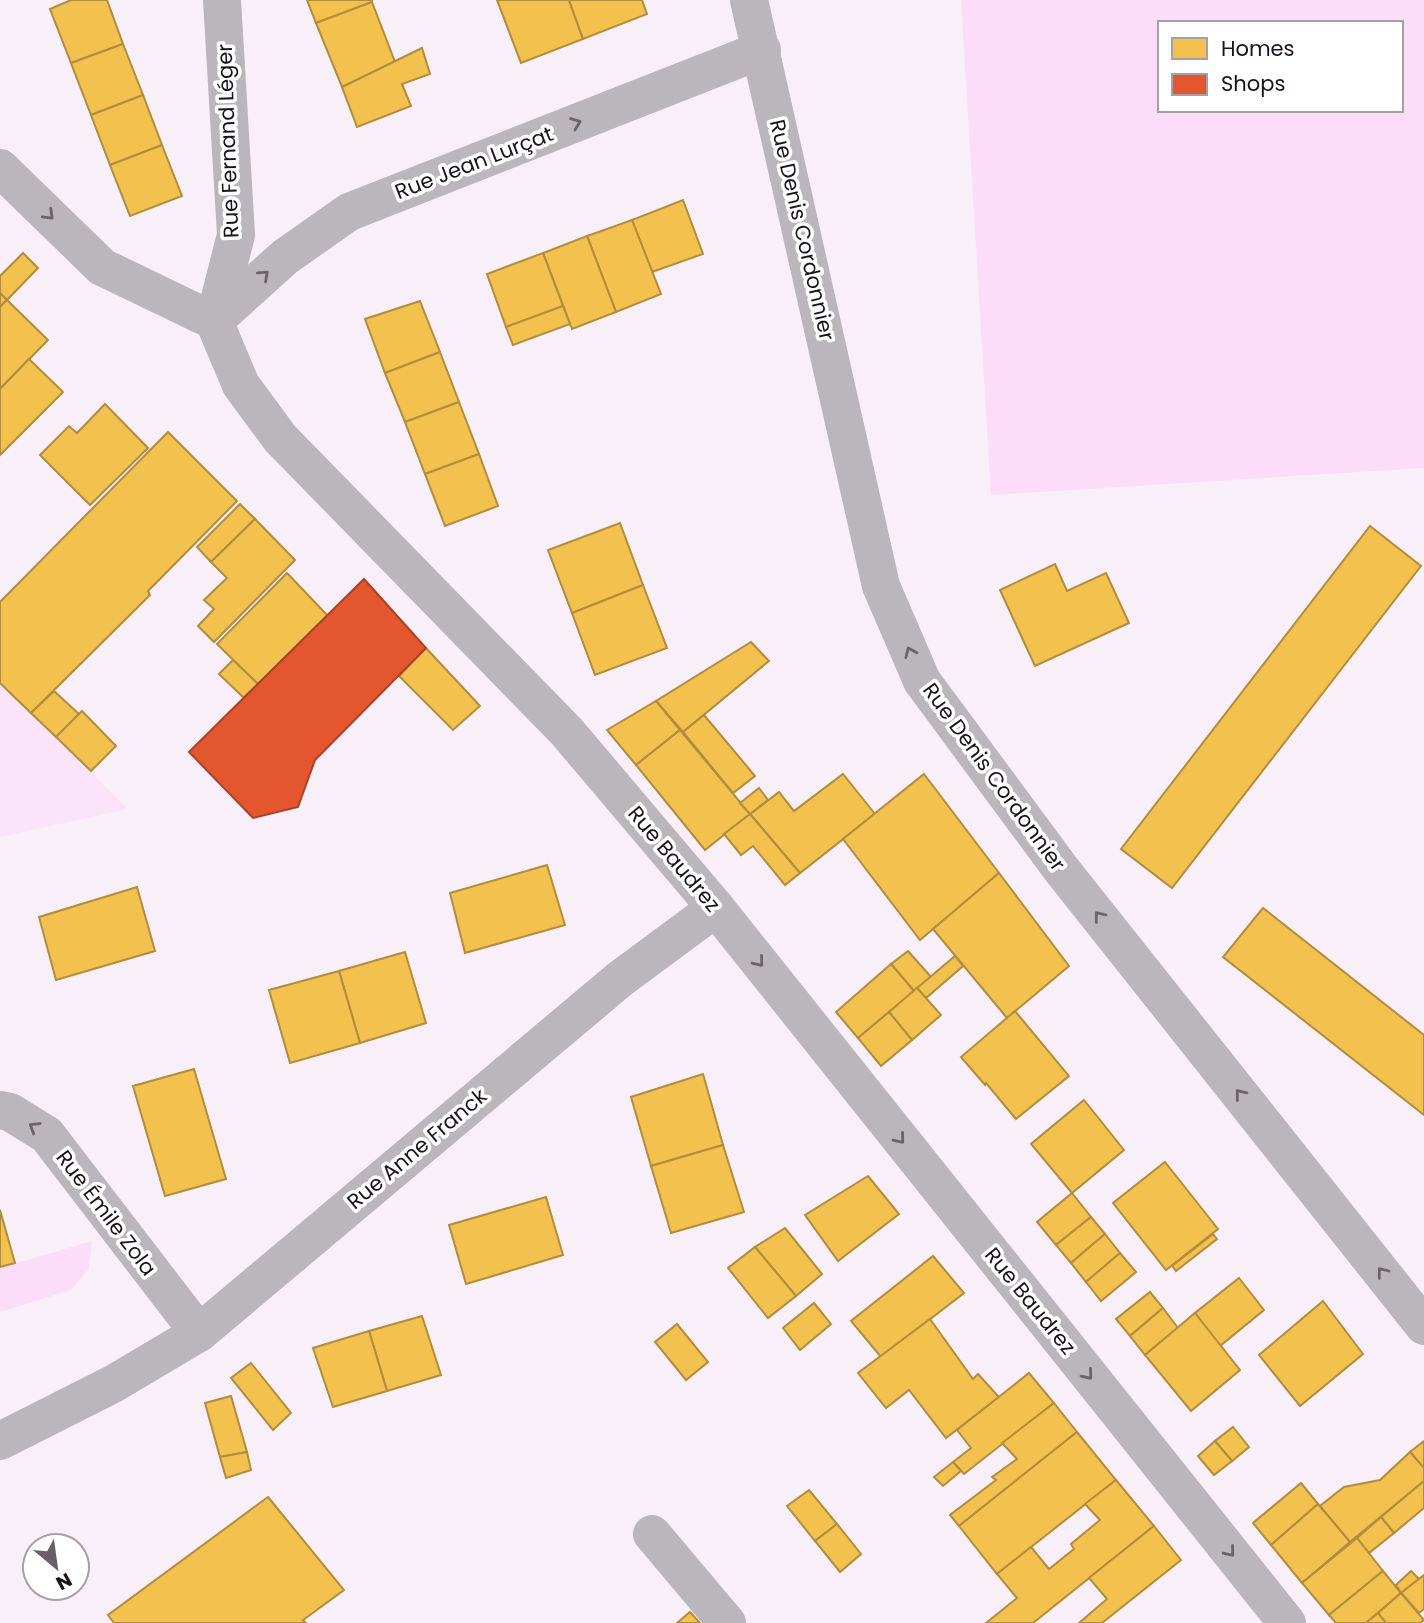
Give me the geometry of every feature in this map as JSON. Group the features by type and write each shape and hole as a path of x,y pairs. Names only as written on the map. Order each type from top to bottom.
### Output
{"street":[{"name":"Rue Fernand Léger","path":"214,321 236,235 222,0"},
{"name":"Rue Denis Cordonnier","path":"749,0 881,586 922,681 1061,869 1424,1326"},
{"name":"Rue Jean Lurçat","path":"214,321 285,257 349,212 762,50"},
{"path":"0,168 102,267 214,321"},
{"name":"Rue Baudrez","path":"214,321 241,385 280,438 567,732 716,908 1287,1623"},
{"name":"Rue Anne Franck","path":"0,1441 113,1384 199,1333 620,979 716,908"},
{"name":"Rue Émile Zola","path":"0,1110 10,1112 47,1135 199,1333"},
{"path":"652,1534 727,1623"}],"shaded area":[{"path":"961,0 1424,0 1424,468 991,495"},
{"path":"0,684 128,809 0,837"},
{"path":"92,1241 89,1269 71,1290 0,1312 0,1268"}],"building: Homes":[{"path":"71,0 107,0 123,44 71,63 50,9"},
{"path":"307,0 372,0 372,2 316,23"},
{"path":"497,0 569,0 583,39 521,63"},
{"path":"569,0 642,0 647,14 583,39"},
{"path":"372,2 395,62 342,87 316,23"},
{"path":"123,44 143,95 91,115 71,63"},
{"path":"422,48 430,74 402,84 411,106 357,127 342,87"},
{"path":"143,95 162,145 110,165 91,115"},
{"path":"162,145 182,196 130,216 110,165"},
{"path":"683,200 703,254 652,272 632,220"},
{"path":"632,220 661,294 616,312 587,236"},
{"path":"587,236 616,312 572,329 543,253"},
{"path":"23,253 38,268 7,300 0,293 0,276"},
{"path":"543,253 563,306 506,327 487,274"},
{"path":"0,293 7,300 0,307"},
{"path":"7,300 48,340 0,389 0,307"},
{"path":"420,301 440,352 385,373 365,319"},
{"path":"563,306 570,324 513,345 506,327"},
{"path":"440,352 459,402 405,422 385,373"},
{"path":"29,359 63,392 0,455 0,389"},
{"path":"459,402 479,454 425,474 405,422"},
{"path":"105,404 148,448 90,505 40,455 69,426 77,433"},
{"path":"168,432 237,501 148,591 150,595 31,713 0,683 0,602"},
{"path":"479,454 498,506 445,526 425,474"},
{"path":"240,504 255,519 211,562 197,547"},
{"path":"255,519 295,560 214,642 198,626 214,609 204,600 227,578 211,562"},
{"path":"620,523 643,585 572,613 548,550"},
{"path":"1370,526 1421,566 1172,888 1121,849"},
{"path":"1055,564 1067,591 1106,573 1129,623 1035,666 1000,590"},
{"path":"287,573 328,616 258,684 217,644"},
{"path":"643,585 667,648 595,675 572,613"},
{"path":"751,642 769,661 683,732 656,701"},
{"path":"426,648 480,706 453,730 399,676"},
{"path":"233,660 258,684 244,698 219,674"},
{"path":"54,691 79,714 56,737 31,713"},
{"path":"656,701 680,730 636,765 607,730"},
{"path":"82,711 116,746 91,771 56,737"},
{"path":"704,715 755,776 733,793 683,732"},
{"path":"680,730 750,814 705,850 636,765"},
{"path":"843,774 875,814 800,873 750,814 779,792 794,811"},
{"path":"924,774 999,873 920,940 843,839"},
{"path":"759,788 768,800 750,814 740,803"},
{"path":"750,814 800,873 785,885 753,846 741,855 724,834"},
{"path":"547,865 565,925 465,953 450,893"},
{"path":"999,873 1069,966 1007,1018 933,929"},
{"path":"137,887 155,951 56,980 39,917"},
{"path":"1263,908 1424,1035 1424,1115 1223,957"},
{"path":"908,951 931,977 914,991 891,964"},
{"path":"405,952 426,1023 360,1043 339,971"},
{"path":"955,956 963,966 926,998 917,988"},
{"path":"891,964 914,991 858,1038 836,1012"},
{"path":"339,971 360,1043 290,1063 269,990"},
{"path":"917,988 941,1015 912,1040 889,1012"},
{"path":"1015,1011 1069,1076 1016,1119 961,1057"},
{"path":"889,1012 912,1040 881,1066 858,1038"},
{"path":"194,1069 226,1179 165,1196 133,1086"},
{"path":"703,1074 723,1145 651,1166 631,1097"},
{"path":"1084,1100 1124,1150 1072,1193 1031,1144"},
{"path":"723,1145 744,1212 671,1233 651,1166"},
{"path":"1165,1162 1218,1229 1166,1270 1113,1203"},
{"path":"868,1176 899,1214 838,1261 805,1215"},
{"path":"1072,1193 1091,1217 1056,1245 1037,1222"},
{"path":"546,1197 563,1255 466,1284 449,1225"},
{"path":"0,1210 15,1263 0,1267"},
{"path":"1091,1217 1105,1234 1071,1263 1056,1245"},
{"path":"785,1228 822,1274 796,1296 755,1247"},
{"path":"1105,1234 1120,1253 1086,1282 1071,1263"},
{"path":"1213,1234 1217,1239 1176,1271 1172,1266"},
{"path":"755,1247 796,1296 768,1318 728,1268"},
{"path":"1120,1253 1136,1272 1101,1301 1086,1282"},
{"path":"933,1256 964,1293 881,1357 851,1321"},
{"path":"1239,1278 1264,1310 1220,1346 1195,1313"},
{"path":"1150,1292 1163,1308 1130,1336 1116,1319"},
{"path":"1323,1301 1363,1354 1300,1406 1259,1355"},
{"path":"814,1303 831,1324 800,1350 783,1328"},
{"path":"1163,1308 1178,1328 1145,1355 1130,1336"},
{"path":"1195,1313 1240,1370 1191,1411 1145,1355"},
{"path":"422,1316 441,1375 387,1391 369,1331"},
{"path":"930,1319 973,1379 978,1374 999,1397 946,1438 909,1390 886,1408 858,1373"},
{"path":"677,1324 708,1362 686,1380 655,1342"},
{"path":"369,1331 387,1391 333,1407 313,1348"},
{"path":"251,1363 291,1413 273,1430 231,1378"},
{"path":"1029,1373 1054,1403 964,1474 953,1462 971,1448 957,1430"},
{"path":"231,1396 247,1452 220,1457 205,1403"},
{"path":"1054,1403 1077,1432 959,1526 950,1515 996,1480 992,1477 1017,1459 1002,1443"},
{"path":"1233,1427 1249,1447 1232,1461 1215,1441"},
{"path":"1077,1432 1116,1480 997,1574 959,1526"},
{"path":"1215,1441 1232,1461 1214,1475 1198,1456"},
{"path":"1424,1441 1424,1468 1410,1452"},
{"path":"247,1452 251,1470 226,1478 220,1457"},
{"path":"1410,1452 1424,1468 1424,1481 1350,1542 1320,1506 1344,1487 1380,1480"},
{"path":"953,1462 961,1471 943,1486 934,1477"},
{"path":"1116,1480 1154,1526 1033,1623 986,1623 1017,1598 997,1574 1031,1547 1049,1569 1074,1549 1071,1544 1100,1520 1085,1504"},
{"path":"1424,1481 1424,1508 1394,1533 1381,1517"},
{"path":"1301,1483 1318,1504 1271,1545 1253,1523"},
{"path":"809,1490 837,1524 815,1541 787,1506"},
{"path":"268,1497 344,1590 303,1620 306,1623 114,1623 108,1615"},
{"path":"1318,1504 1350,1542 1302,1583 1271,1545"},
{"path":"1381,1517 1394,1533 1369,1553 1357,1538"},
{"path":"837,1524 861,1554 840,1572 815,1541"},
{"path":"1154,1526 1181,1560 1102,1623 1079,1623 1107,1599 1089,1578"},
{"path":"1357,1538 1383,1571 1329,1615 1302,1583"},
{"path":"1383,1571 1401,1593 1366,1623 1336,1623 1329,1615"},
{"path":"1411,1571 1419,1579 1401,1593 1396,1585"},
{"path":"1424,1575 1424,1609 1419,1613 1401,1593"},
{"path":"1401,1593 1424,1620 1420,1623 1386,1623 1378,1613"},
{"path":"690,1612 700,1623 677,1623"},
{"path":"1378,1613 1386,1623 1366,1623"}],"building: Shops":[{"path":"364,579 426,648 315,760 298,807 253,818 189,752"}]}
